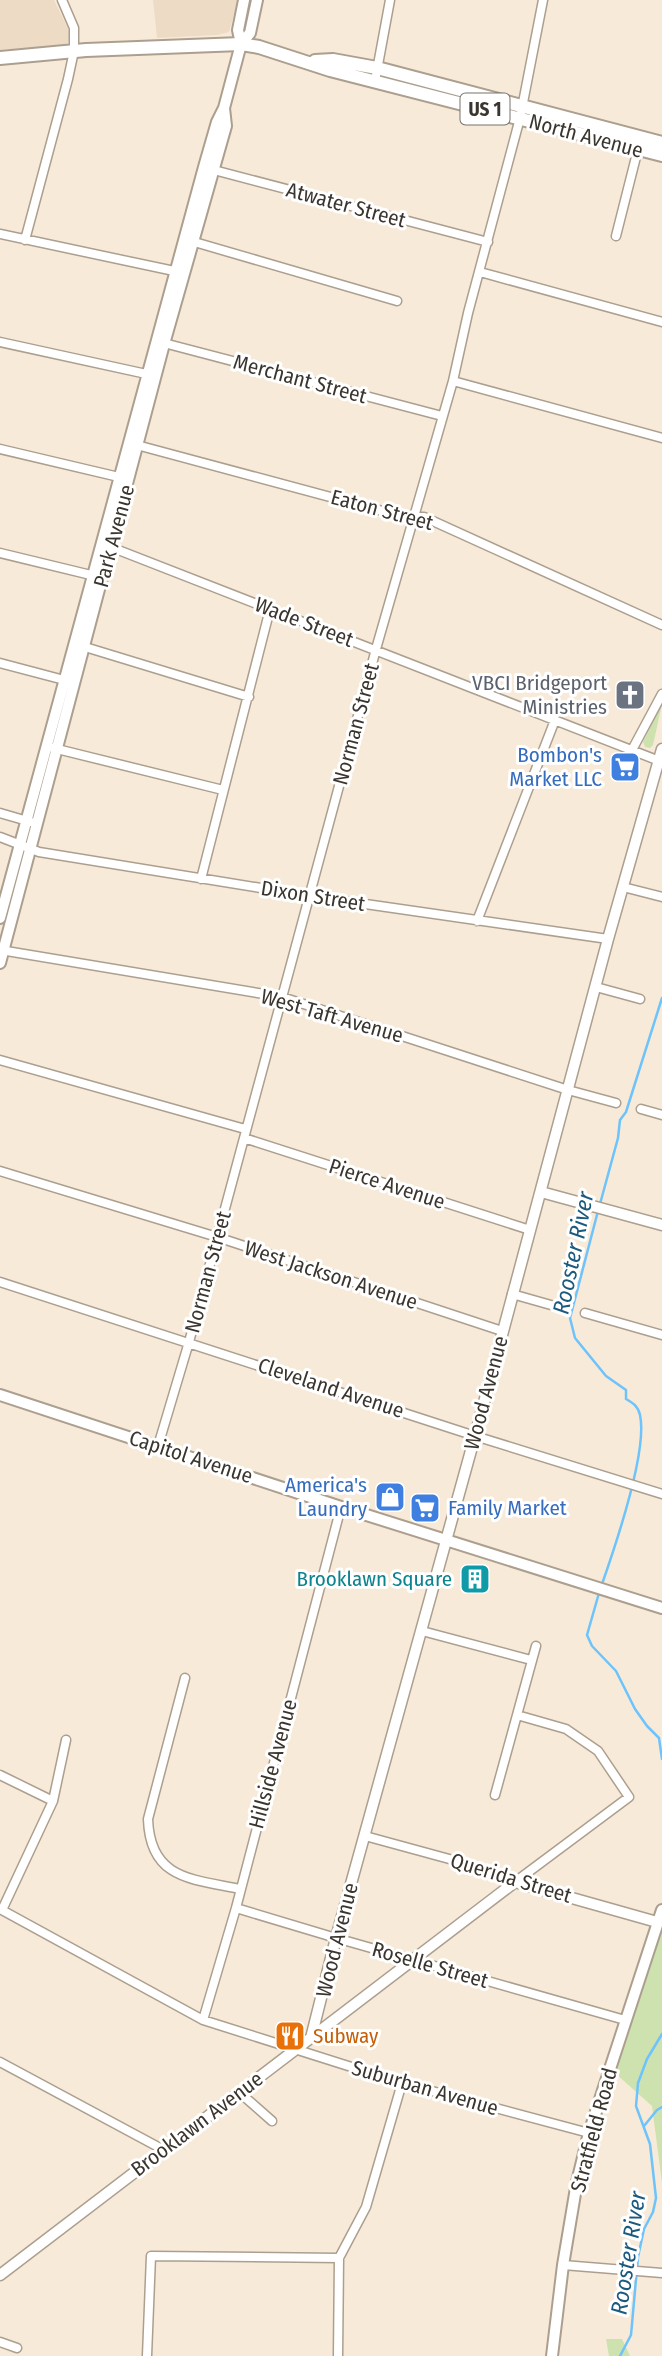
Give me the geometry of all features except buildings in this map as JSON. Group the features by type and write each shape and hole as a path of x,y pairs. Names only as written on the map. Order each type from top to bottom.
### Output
{"main road":[{"name":"Park Avenue","path":"242,44 238,30 244,0"},
{"name":"Park Avenue","path":"0,918 26,846 38,824 52,748 69,681 189,240 217,122 224,108 242,44 250,33 257,0"},
{"name":"North Avenue","path":"0,58 74,51 242,44 521,113 662,144"},
{"name":"North Avenue","path":"521,113 662,155"},
{"name":"Park Avenue","path":"69,681 85,648 98,577"},
{"name":"Park Avenue","path":"0,963 26,846 26,821 52,748"},
{"name":"Capitol Avenue","path":"0,1395 341,1507 662,1608"},
{"name":"Stratfield Road","path":"552,2356 563,2265 577,2182 589,2133 662,1910"}],"street":[{"path":"24,240 74,51 74,28 62,0"},
{"path":"376,75 390,0"},
{"name":"Norman Street","path":"159,1446 376,649 453,381 521,113 543,0"},
{"path":"615,236 638,149"},
{"name":"Atwater Street","path":"208,168 488,242"},
{"path":"0,234 180,272"},
{"path":"189,240 397,301"},
{"path":"480,272 662,322"},
{"path":"0,342 152,375"},
{"name":"Merchant Street","path":"161,343 442,416"},
{"path":"453,381 662,438"},
{"name":"Eaton Street","path":"134,444 401,516 424,517 662,625"},
{"path":"0,449 124,478"},
{"name":"Wade Street","path":"106,546 660,761"},
{"path":"0,554 98,577"},
{"path":"201,879 270,609"},
{"path":"85,648 249,697"},
{"path":"0,663 69,681"},
{"path":"632,750 662,694"},
{"path":"477,921 555,720"},
{"path":"52,748 223,790"},
{"name":"Wood Avenue","path":"311,2038 608,939 662,749"},
{"path":"0,813 38,824"},
{"name":"Dixon Street","path":"0,836 39,852 310,896 608,939"},
{"path":"623,887 662,897"},
{"name":"West Taft Avenue","path":"1,951 282,997 568,1090 617,1103"},
{"path":"596,987 640,999"},
{"name":"Pierce Avenue","path":"0,1060 244,1133 530,1230"},
{"path":"641,1109 662,1115"},
{"name":"West Jackson Avenue","path":"0,1171 217,1237 502,1331"},
{"path":"541,1192 662,1225"},
{"name":"Cleveland Avenue","path":"0,1282 662,1494"},
{"path":"512,1294 558,1307"},
{"path":"585,1313 662,1335"},
{"name":"Hillside Avenue","path":"202,2020 236,1908 341,1507"},
{"path":"422,1631 531,1660"},
{"path":"495,1795 536,1646"},
{"path":"185,1678 148,1819 148,1838 156,1858 173,1871 195,1880 240,1889"},
{"name":"Brooklawn Avenue","path":"0,2275 162,2149 629,1797 598,1751 566,1728 517,1715"},
{"path":"1,1909 53,1801 66,1740"},
{"path":"0,1775 53,1801"},
{"name":"Querida Street","path":"365,1836 657,1922"},
{"name":"Roselle Street","path":"236,1908 625,2020"},
{"name":"Suburban Avenue","path":"1,1909 202,2020 402,2082 589,2133"},
{"path":"0,2062 162,2149"},
{"path":"338,2356 339,2258 366,2207 402,2082"},
{"path":"239,2092 272,2121"},
{"path":"147,2356 151,2256 339,2258"},
{"path":"563,2265 662,2273"},
{"path":"0,2342 17,2348"}],"shaded area":[{"path":"0,0 54,0 71,35 68,43 60,46 0,50"},
{"path":"153,0 238,0 229,32 157,38"}],"green space":[{"path":"662,704 653,745 650,748 645,747 643,742"},
{"path":"662,1928 662,2183 652,2106 615,2073"},
{"path":"606,2339 622,2339 630,2356 609,2356"}],"waterway":[{"name":"Rooster River","path":"600,1204 618,1138 620,1120 626,1112 662,998"},
{"name":"Rooster River","path":"598,1211 570,1318 575,1338 606,1376 626,1390 626,1399 635,1405 639,1412 641,1431 635,1475 601,1587"},
{"name":"Rooster River","path":"599,1593 587,1635 592,1646 616,1671 635,1709 659,1738 662,1759"},
{"name":"Rooster River","path":"620,2356 631,2335 638,2257 644,2229 653,2212 656,2198 650,2144 636,2106 638,2083 647,2059 662,2034"},
{"path":"644,2126 662,2107"}],"place":[{"name":"VBCI Bridgeport Ministries","path":"630,695"},
{"name":"Bombon's Market LLC","path":"625,767"},
{"name":"America's Laundry","path":"390,1497"},
{"name":"Family Market","path":"425,1508"},
{"name":"Brooklawn Square","path":"475,1579"},
{"name":"Subway","path":"290,2036"}]}
